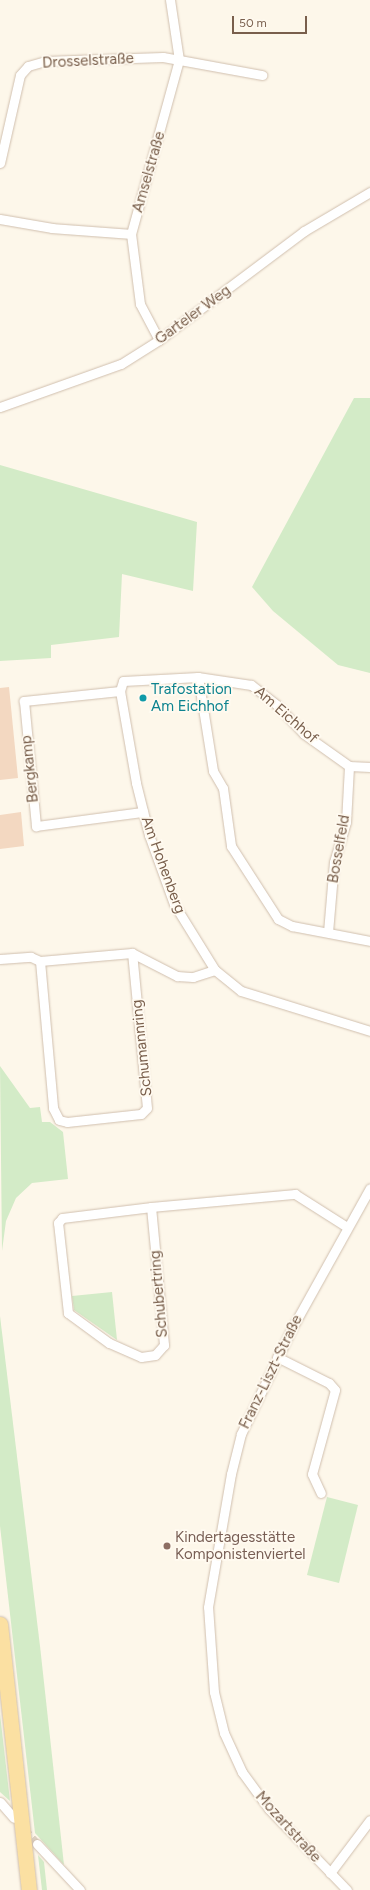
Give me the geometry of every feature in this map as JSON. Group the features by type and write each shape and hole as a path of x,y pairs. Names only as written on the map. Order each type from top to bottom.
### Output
{"main road":[{"path":"0,1624 29,1890"}],"street":[{"name":"Amselstraße","path":"159,340 140,304 131,234 179,60 170,0"},
{"name":"Drosselstraße","path":"0,163 20,75 28,66 45,61 163,58 262,75"},
{"name":"Garteler Weg","path":"0,407 121,364 159,340 304,231 370,192"},
{"path":"0,219 52,228 131,234"},
{"path":"198,677 213,771 223,788 230,846 278,919 292,926 370,941"},
{"name":"Am Eichhof","path":"123,681 198,677 251,685 277,705 304,734 349,766"},
{"name":"Am Hohenberg","path":"123,681 120,691 143,812 174,904 215,970 241,991 370,1031"},
{"name":"Bergkamp","path":"120,691 24,701 36,826 143,812"},
{"path":"349,766 370,767"},
{"name":"Bosselfeld","path":"328,932 334,862 346,822 349,766"},
{"path":"0,959 32,956 40,961 132,953 177,976 193,977 215,970"},
{"name":"Schumannring","path":"40,961 53,1108 59,1120 67,1122 141,1114 147,1108 132,953"},
{"name":"Franz-Liszt-Straße","path":"213,1570 241,1434 277,1357 347,1227 370,1188"},
{"name":"Schubertring","path":"151,1207 164,1345 155,1355 141,1357 109,1343 68,1313 58,1223 62,1218 151,1207 295,1194 347,1227"},
{"path":"277,1357 329,1383 335,1390 312,1474 321,1493"},
{"name":"Mozartstraße","path":"213,1570 208,1607 210,1647 214,1692 224,1733 242,1772 269,1809 347,1890"},
{"path":"0,1802 14,1818"},
{"path":"330,1873 370,1820"},
{"path":"37,1844 80,1890"}],"green space":[{"path":"354,398 370,398 370,673 338,665 273,611 252,587"},
{"path":"0,465 197,522 193,591 122,574 119,637 51,645 51,658 0,661"},
{"path":"0,1066 30,1108 40,1107 42,1122 50,1122 63,1132 68,1179 32,1183 16,1198 6,1221 2,1251"},
{"path":"112,1292 117,1340 74,1310 72,1296"},
{"path":"0,1316 40,1646 64,1865 35,1833 0,1526"},
{"path":"327,1497 358,1505 339,1583 307,1575"},
{"path":"0,1714 10,1801 0,1792"},
{"path":"38,1855 44,1862 47,1890 42,1890"}],"building":[{"path":"9,687 18,778 0,780 0,688"},
{"path":"21,812 24,846 0,849 0,815"}],"tunnel":[{"path":"23,1828 37,1844"}],"place":[{"name":"Trafostation Am Eichhof","path":"143,698"},
{"name":"Kindertagesstätte Komponistenviertel","path":"167,1546"}]}
